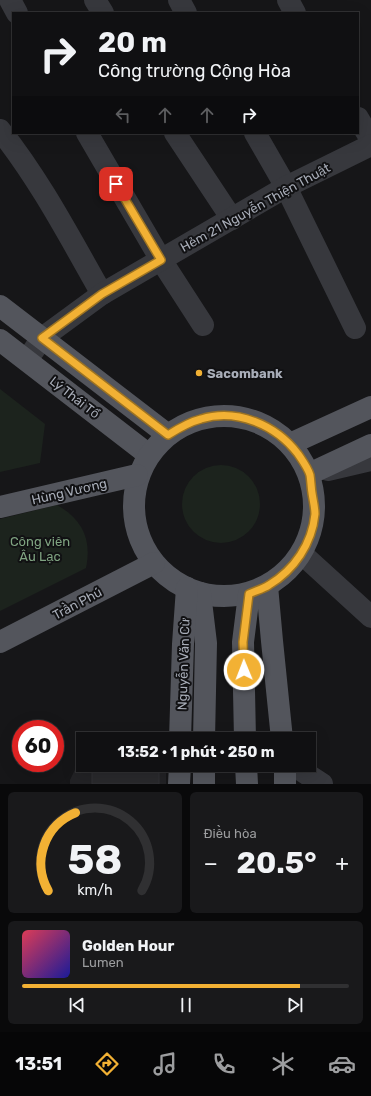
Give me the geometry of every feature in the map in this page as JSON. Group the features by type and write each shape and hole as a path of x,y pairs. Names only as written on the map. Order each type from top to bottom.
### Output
{"main road":[{"name":"Lý Thái Tổ","path":"0,306 168,435"},
{"name":"Lý Thái Tổ","path":"0,340 149,455"},
{"path":"290,444 371,408"},
{"path":"221,416 240,417 259,422 275,431 290,444 301,458 309,474 315,513 311,534 302,554 286,572 258,590 228,596 214,596 193,591 174,582 154,563 137,532 134,515 134,498 137,475 149,455 168,435 184,425 202,418 221,416"},
{"path":"309,474 371,445"},
{"name":"Hùng Vương","path":"0,507 137,475"},
{"name":"Trần Phú","path":"0,642 154,563"},
{"path":"245,732 243,642 258,590"},
{"path":"258,590 272,641 281,732"},
{"name":"Nguyễn Văn Cừ","path":"180,732 183,644 193,591"},
{"name":"Nguyễn Văn Cừ","path":"193,591 206,643 204,732"},
{"path":"179,784 180,772"},
{"path":"204,772 204,784"},
{"path":"246,772 247,784"},
{"path":"284,772 285,784"}],"street":[{"path":"96,0 102,12"},
{"path":"179,0 185,12"},
{"path":"288,0 294,12"},
{"path":"359,120 371,140"},
{"path":"0,130 17,151 50,204 102,294"},
{"path":"88,134 161,260 203,325"},
{"path":"176,134 232,219"},
{"path":"256,134 286,187 355,328"},
{"name":"Hẻm 21 Nguyễn Thiện Thuật","path":"27,360 42,338 102,294 286,187 371,145"},
{"path":"309,474 371,460"},
{"path":"302,554 371,617"},
{"path":"304,772 322,784"}],"shaded area":[{"path":"76,767 76,772 166,772 166,784 70,784 70,780"}],"green space":[{"path":"0,389 45,424 40,463 0,472"},
{"path":"221,465 236,468 249,476 257,489 260,504 257,519 249,532 236,540 221,543 206,540 193,532 185,519 182,504 185,489 193,476 206,468"},
{"name":"Công viên Âu Lạc","path":"57,505 79,523 83,531 88,548 86,568 0,611 0,519"}],"building":[{"path":"92,772 159,772 159,784 92,784"}],"place":[{"name":"Sacombank","path":"199,373"}],"route":[{"path":"116,184 161,260 102,294 42,338 168,435 184,425 202,418 221,416 240,417 259,422 275,431 290,444 301,458 309,474 315,513 311,534 302,554 292,567 267,586 249,594 243,642 244,670"}]}
